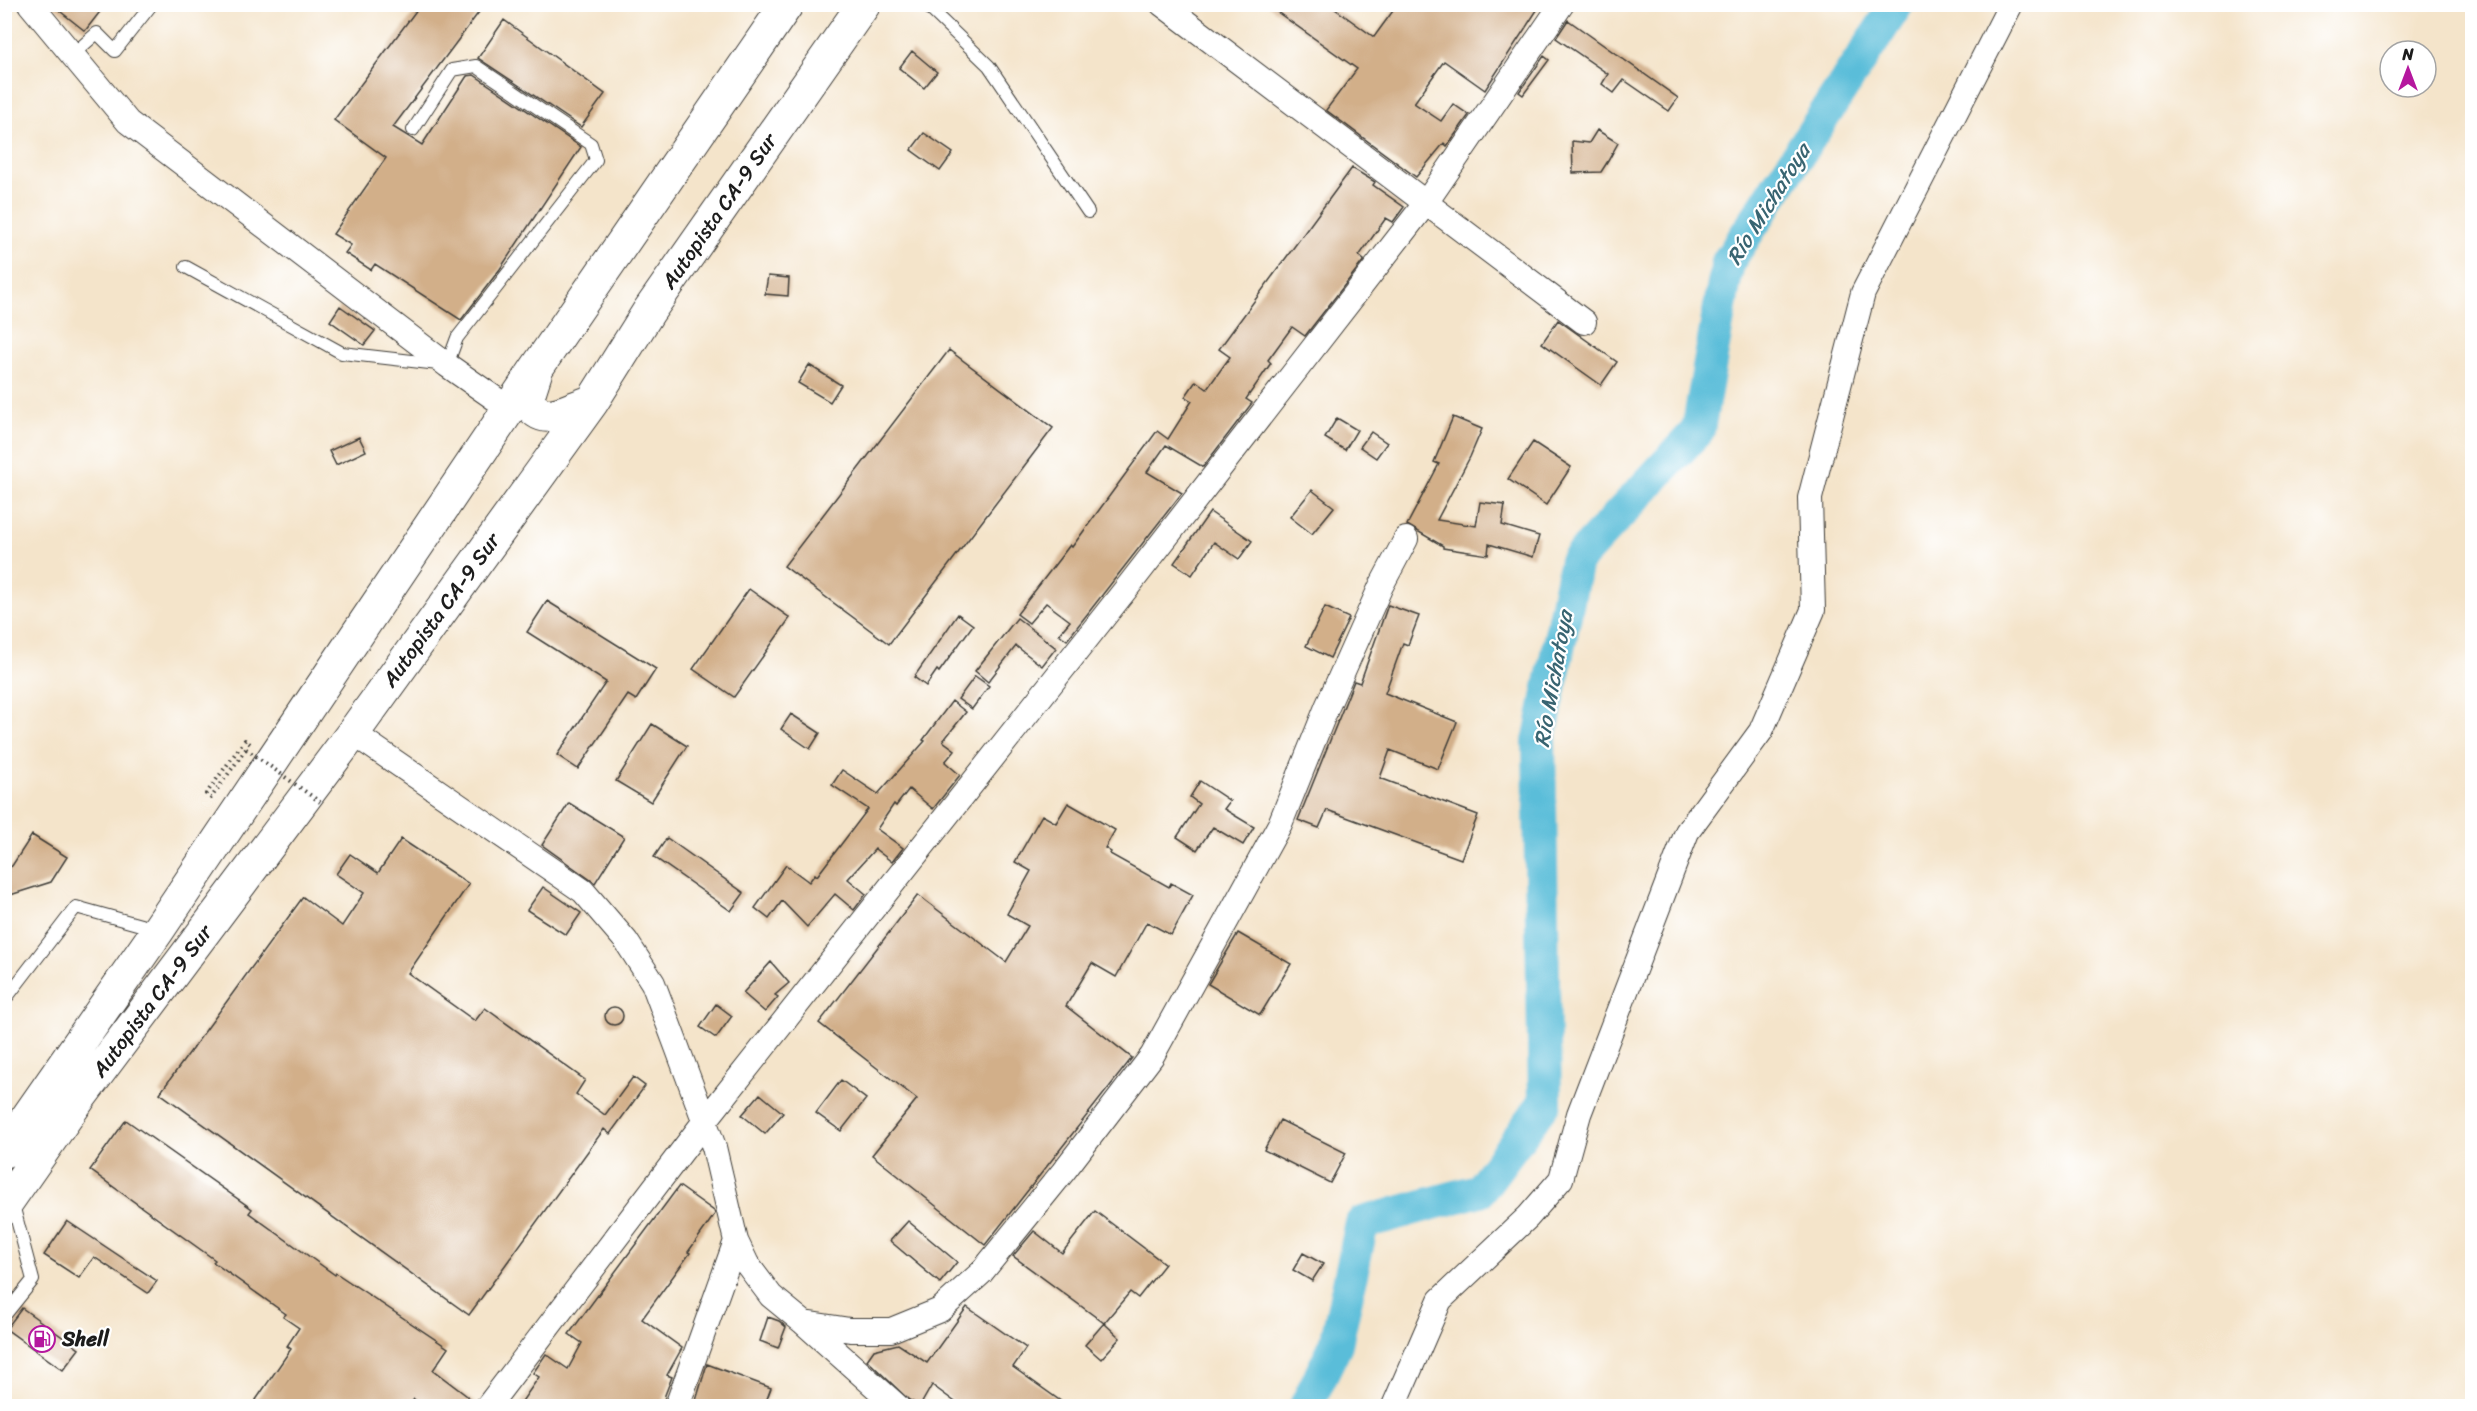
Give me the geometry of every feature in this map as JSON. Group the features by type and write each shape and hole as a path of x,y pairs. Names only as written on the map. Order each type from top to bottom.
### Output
{"highway":[{"name":"Autopista CA-9 Sur","path":"4,1151 158,930 536,369 787,4"},
{"path":"839,41 842,4"},
{"name":"Autopista CA-9 Sur","path":"8,1201 80,1097 352,733 592,402 649,311 864,4"},
{"path":"536,369 527,399 538,412 555,416 575,406 592,402"},
{"path":"332,671 327,686 327,704 334,717 352,733"}],"street":[{"path":"30,4 128,122 447,364 510,409"},
{"path":"1162,4 1584,322"},
{"path":"488,1407 705,1122 1126,589 1425,204 1562,4"},
{"path":"1394,1407 1440,1300 1528,1217 1561,1179 1580,1114 1687,832 1761,731 1813,610 1810,498 1863,293 2011,4"},
{"path":"804,1323 850,1330 891,1330 939,1310 981,1273 1070,1163 1152,1056 1280,824 1367,616 1406,539"},
{"path":"352,733 583,891 626,941 653,983 714,1147 736,1240 747,1264 771,1296 897,1407"},
{"path":"677,1407 736,1240"}],"lane":[{"path":"71,56 97,33 115,51 152,4"},
{"path":"925,4 989,66 1088,212"},
{"path":"186,267 342,352 447,364 458,338 596,160 591,144 476,66 452,69 413,130"},
{"path":"4,1001 76,907 158,930"},
{"path":"4,1316 33,1280 8,1201"}],"path":[{"path":"245,740 206,794 211,798 246,749 320,802"}],"building":[{"path":"51,4 106,4 85,31"},
{"path":"421,4 485,4 393,127 422,145 467,76 474,75 581,147 500,269 461,320 375,264 371,270 345,253 351,245 333,234 386,158 334,120"},
{"path":"1266,4 1328,4 1374,37 1398,4 1541,4 1485,90 1444,61 1414,103 1441,121 1453,104 1469,115 1447,146 1444,143 1416,177 1326,110 1357,69"},
{"path":"504,20 605,94 581,127 478,58"},
{"path":"1568,20 1678,98 1669,111 1624,80 1614,93 1602,84 1608,74 1556,38"},
{"path":"912,51 937,72 924,88 899,68"},
{"path":"1544,56 1549,60 1523,95 1519,92"},
{"path":"1597,130 1618,143 1608,161 1601,172 1573,173 1572,141 1589,143"},
{"path":"924,133 953,153 940,171 911,150"},
{"path":"1352,168 1375,182 1373,185 1404,207 1393,222 1386,218 1359,256 1364,260 1305,336 1292,327 1268,360 1271,363 1246,399 1252,403 1203,467 1166,445 1147,472 1182,493 1067,640 1059,634 1070,621 1046,603 1029,623 1017,614 1070,545 1072,547 1157,431 1168,439 1192,401 1185,397 1196,381 1207,389 1230,357 1219,349"},
{"path":"768,276 789,278 788,296 765,294"},
{"path":"340,306 375,331 364,345 330,321"},
{"path":"1558,320 1617,362 1601,385 1542,343"},
{"path":"949,350 1053,428 889,644 784,566"},
{"path":"809,365 841,385 830,402 798,383"},
{"path":"1453,417 1482,429 1437,520 1476,526 1480,502 1505,505 1502,525 1539,536 1533,557 1489,544 1488,555 1443,548 1407,525 1439,464 1434,462"},
{"path":"1337,418 1357,430 1345,450 1325,438"},
{"path":"1371,432 1387,443 1376,458 1360,447"},
{"path":"359,437 366,451 336,465 329,451"},
{"path":"1533,442 1571,467 1546,505 1508,479"},
{"path":"1312,490 1334,507 1312,534 1290,517"},
{"path":"1210,512 1252,541 1239,559 1214,542 1192,575 1174,563"},
{"path":"749,589 790,618 734,697 693,669"},
{"path":"547,601 656,669 636,700 628,695 578,769 557,755 606,682 527,632"},
{"path":"1388,605 1419,616 1408,645 1403,643 1385,693 1457,722 1438,769 1390,750 1380,778 1478,815 1461,859 1327,810 1319,828 1298,820 1354,681 1360,683"},
{"path":"1325,607 1349,618 1330,658 1306,646"},
{"path":"958,614 973,625 926,686 914,677"},
{"path":"1017,618 1056,648 1042,666 1016,646 988,682 975,671"},
{"path":"975,676 989,686 972,709 958,699"},
{"path":"952,701 966,712 943,741 955,750 945,762 960,775 933,809 909,789 896,806 894,804 877,829 903,848 892,862 875,849 848,879 866,894 854,910 835,894 807,927 782,901 769,919 755,908 786,865 809,882 815,874 817,876 868,809 832,785 842,770 878,794 925,741 923,740"},
{"path":"791,714 820,733 810,749 781,729"},
{"path":"652,724 687,746 651,802 616,781"},
{"path":"1200,781 1230,801 1224,809 1254,827 1243,845 1213,827 1197,850 1177,837 1199,804 1190,797"},
{"path":"569,803 624,837 595,883 542,845"},
{"path":"1068,803 1115,830 1105,848 1111,852 1110,854 1169,887 1171,883 1193,895 1171,935 1147,922 1116,977 1092,963 1066,1006 1132,1058 985,1245 872,1155 917,1099 819,1023 918,895 1006,962 1028,926 1007,914 1031,871 1015,862 1042,815 1056,823"},
{"path":"32,835 67,857 51,882 4,897 4,870 12,866"},
{"path":"667,838 744,893 731,911 654,857"},
{"path":"401,839 469,884 408,973 475,1021 485,1008 585,1080 576,1094 605,1115 633,1077 645,1086 610,1134 604,1129 469,1315 160,1093 303,897 342,926 364,893 336,874 350,854 378,873"},
{"path":"543,887 581,913 566,935 527,910"},
{"path":"1238,933 1291,964 1260,1015 1208,984"},
{"path":"771,962 789,983 775,995 778,997 765,1012 743,993"},
{"path":"716,1004 732,1016 716,1038 700,1027"},
{"path":"614,1007 620,1010 623,1016 620,1022 614,1025 608,1022 605,1016 608,1010"},
{"path":"841,1080 866,1099 841,1131 816,1113"},
{"path":"760,1094 783,1113 765,1134 742,1115"},
{"path":"126,1120 252,1209 249,1213 335,1275 336,1273 448,1348 433,1370 475,1402 474,1407 423,1407 414,1399 408,1407 251,1407 291,1349 287,1346 299,1328 283,1317 286,1314 213,1262 215,1260 90,1170"},
{"path":"1280,1120 1346,1153 1330,1183 1264,1150"},
{"path":"679,1186 715,1214 642,1319 682,1348 667,1375 672,1377 663,1407 518,1407 539,1377 533,1373 546,1354 568,1369 582,1343 569,1334"},
{"path":"1095,1211 1165,1264 1138,1298 1130,1292 1104,1323 1013,1256 1034,1231 1062,1253"},
{"path":"67,1221 157,1281 148,1293 94,1257 79,1278 44,1255"},
{"path":"908,1221 957,1262 940,1283 890,1241"},
{"path":"1303,1253 1323,1264 1312,1281 1293,1270"},
{"path":"967,1307 1026,1348 1013,1367 1069,1407 962,1407 932,1385 920,1406 909,1400 867,1360 874,1350 898,1344 927,1363"},
{"name":"Shell","path":"22,1308 79,1349 63,1370 6,1329"},
{"path":"768,1317 779,1321 786,1327 778,1348 760,1341"},
{"path":"1104,1323 1120,1338 1101,1359 1085,1345"},
{"path":"707,1364 771,1388 764,1407 694,1407"}],"waterway":[{"name":"Río Michatoya","path":"1306,1406 1336,1344 1362,1223 1480,1190 1545,1102 1539,742 1576,561 1698,430 1728,262 1897,4"}],"place":[{"name":"Shell","path":"42,1339"}]}
